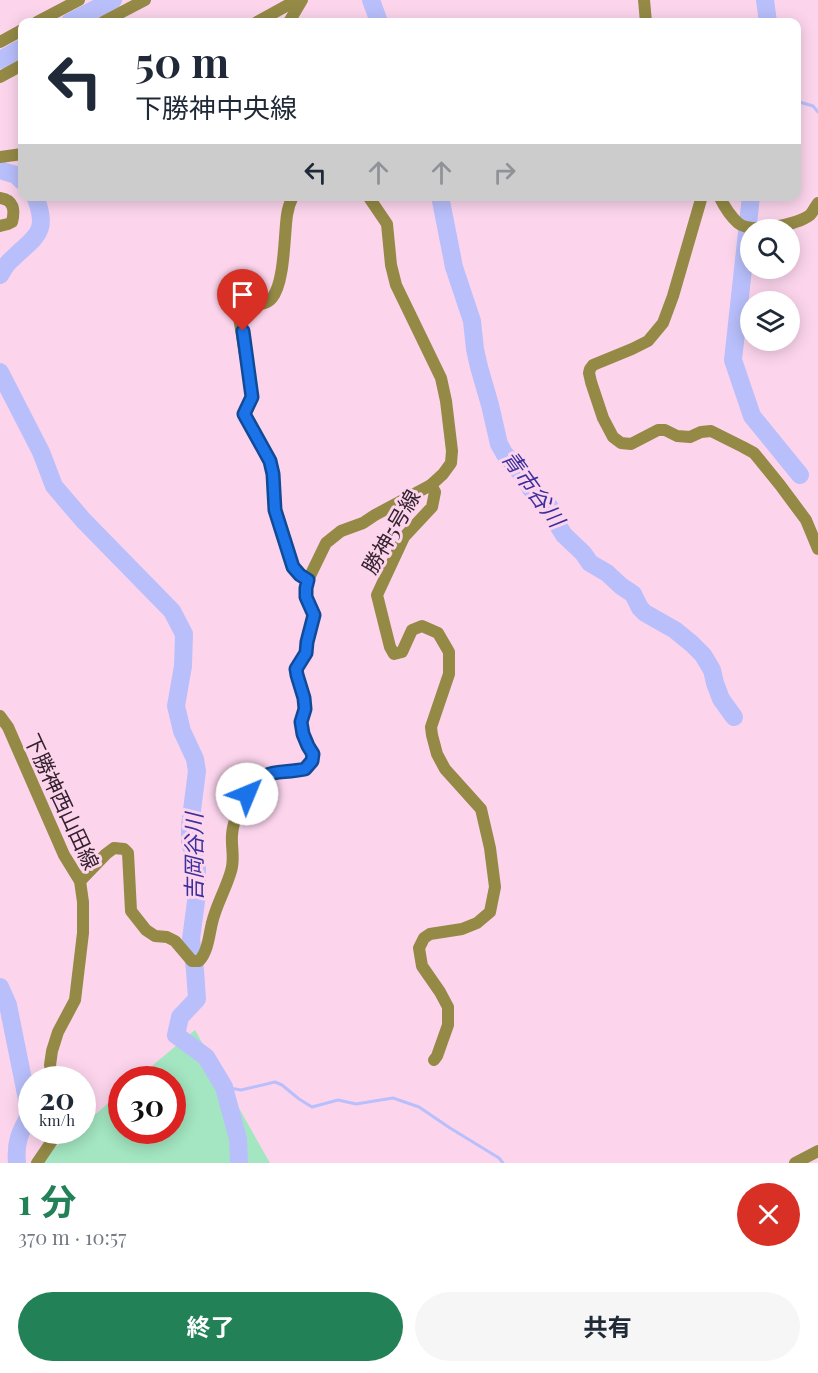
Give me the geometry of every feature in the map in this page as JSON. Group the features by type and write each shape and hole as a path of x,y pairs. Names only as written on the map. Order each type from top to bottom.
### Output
{"street":[{"path":"45,18 79,0"},
{"path":"111,18 145,0"},
{"path":"264,18 297,0"},
{"path":"291,18 302,0"},
{"path":"644,0 646,18"},
{"path":"2,37 18,31"},
{"path":"0,77 18,67"},
{"path":"0,158 18,155"},
{"path":"0,198 10,201 14,207 14,214 12,222 0,226"},
{"path":"80,881 114,848 124,849 128,853 131,911 146,930 155,936 167,937 175,941 196,961 204,954 214,914 231,871 233,828 247,794 254,784 269,773 305,769 312,761 313,754 303,734 301,722 305,709 304,698 296,669 306,653 314,615 306,597 308,580 293,567 275,510 270,461 244,414 252,397 239,317 246,305 265,303 272,298 283,261 287,213 291,201"},
{"path":"371,201 387,224 390,265 396,285 441,378 446,401 453,451 450,463 443,474 431,485"},
{"path":"701,201 663,323 648,341 632,350 593,365 590,369 591,382 603,418 613,437 621,443 631,444 658,430 665,430 677,436 690,437 711,431 754,453 806,520 818,549"},
{"path":"722,201 740,225"},
{"path":"800,220 809,215 818,203"},
{"name":"勝神5号線","path":"308,580 326,543 341,531 363,524 375,515 431,485 435,492 432,507 404,537 377,595 390,647 394,654 402,652 412,630 422,626 438,633 449,652 449,674 431,727 432,735 437,754 445,769 480,809 490,848 495,887 490,912 477,922 462,928 430,934 424,938 419,948 422,966 448,1007 448,1025 434,1060"},
{"name":"下勝神西山田線","path":"0,716 8,727 64,855 80,881 83,933 75,1000 58,1032 50,1066"},
{"path":"38,1163 50,1144"},
{"path":"795,1163 818,1151"}],"green space":[{"path":"195,1030 270,1163 36,1163 59,1144 96,1144 96,1114 108,1103 108,1144 186,1144 186,1066 152,1066"}],"waterway":[{"path":"78,18 113,0"},
{"name":"青市谷川","path":"371,0 378,18"},
{"path":"765,0 767,18"},
{"path":"0,60 18,50"},
{"path":"801,102 813,106 818,112"},
{"name":"吉岡谷川","path":"0,170 18,177"},
{"name":"吉岡谷川","path":"0,275 8,263 38,233 41,219 37,201"},
{"name":"青市谷川","path":"441,201 454,267 472,321 479,367 499,444 504,453 525,478 531,489 548,505 564,535 590,563 607,573 633,594 645,613 675,630 703,655 712,670 721,699 734,717"},
{"path":"750,201 733,360 752,416 800,475"},
{"name":"吉岡谷川","path":"0,372 41,452 54,486 83,520 172,611 184,634 183,666 176,706 182,731 195,759 197,771 190,826 190,843 197,866 197,894 191,939 197,999 180,1017 176,1035 206,1057 224,1087 238,1139 239,1163"},
{"path":"0,987 8,1005 30,1114 19,1137 17,1163"},
{"path":"224,1087 241,1090 275,1082 312,1107 338,1100 356,1104 393,1098 419,1107 499,1158 503,1163"}],"route":[{"path":"243,331 252,397 244,414 270,461 275,510 293,567 308,580 306,597 314,615 306,653 296,669 304,698 305,709 301,722 303,734 313,754 312,761 305,769 269,773 254,784 247,794"}]}
